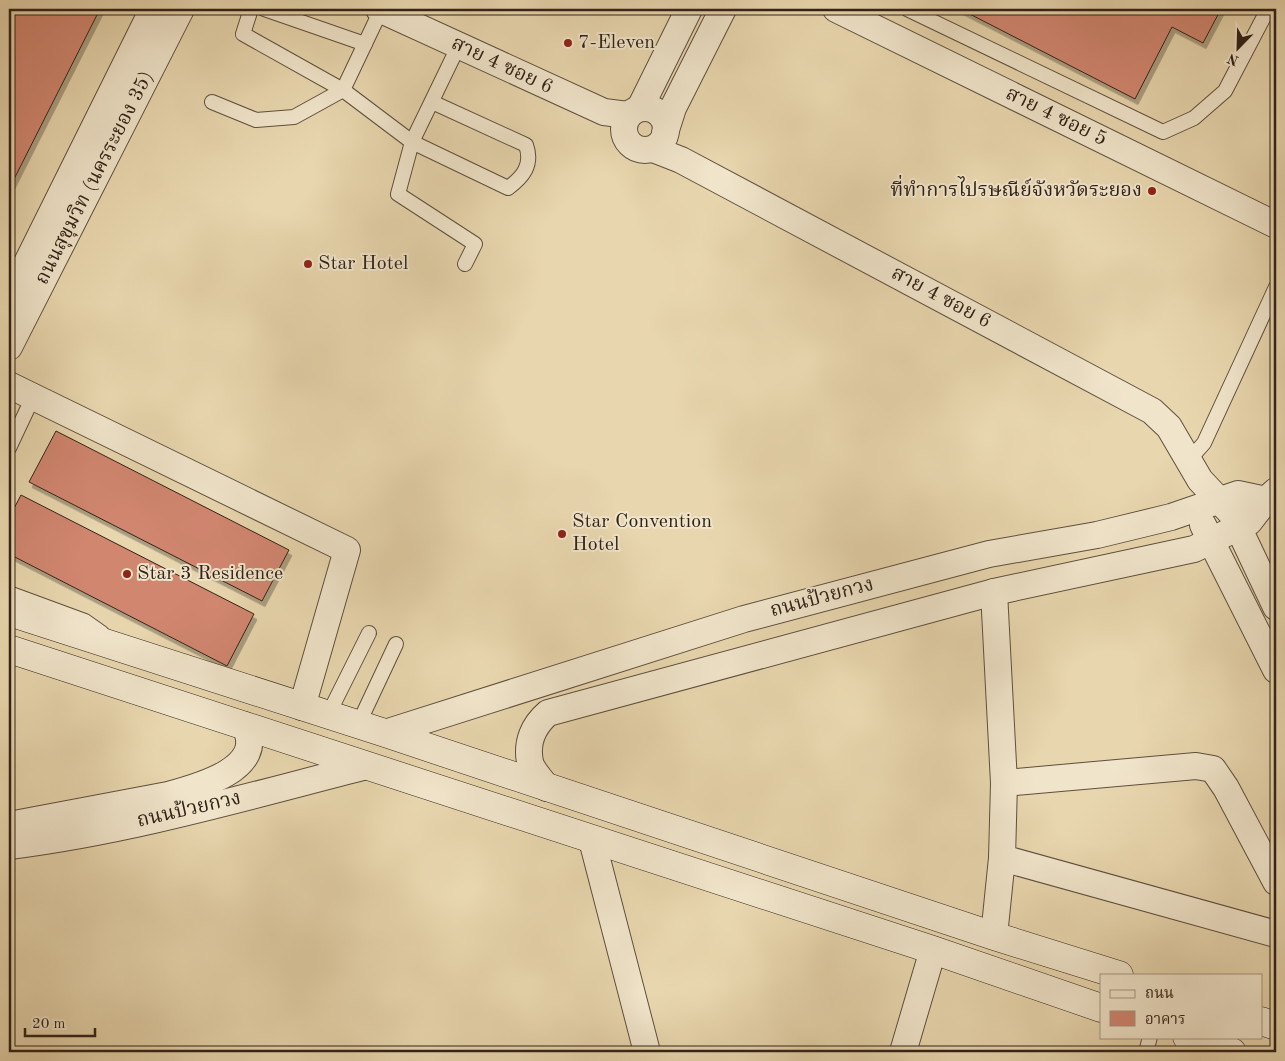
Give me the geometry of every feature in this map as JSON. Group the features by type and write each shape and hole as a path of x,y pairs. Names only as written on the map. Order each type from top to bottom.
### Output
{"street":[{"name":"ถนนสุขุมวิท (นครระยอง 35)","path":"9,299 153,9"},
{"name":"ถนนสุขุมวิท (นครระยอง 35)","path":"9,347 181,9"},
{"name":"สาย 4 ซอย 6","path":"380,9 458,47 604,112 634,111"},
{"path":"634,111 649,108 656,111 666,125 659,141 638,149 626,139 623,129 689,9"},
{"path":"659,141 673,108 723,9"},
{"name":"สาย 4 ซอย 5","path":"836,9 1276,225"},
{"name":"สาย 4 ซอย 6","path":"659,141 681,160 1152,411 1169,427 1195,470 1210,505 1232,514 1276,607"},
{"path":"9,385 347,550 302,706"},
{"name":"ถนนป้วยกวง","path":"385,733 744,619 989,554 1098,535 1210,505 1238,494 1271,496"},
{"name":"ถนนป้วยกวง","path":"547,788 530,763 529,753 533,730 538,721 548,713 994,592 1194,549 1249,522 1271,496"},
{"path":"1210,505 1199,517 1276,670"},
{"path":"994,592 1004,783 1002,858 994,936"},
{"path":"9,612 385,733 994,936 1116,974"},
{"path":"9,649 933,950 1100,1008"},
{"name":"ถนนป้วยกวง","path":"9,825 168,795 194,788 238,766 247,756 251,745 250,735 244,725"},
{"name":"ถนนป้วยกวง","path":"9,846 46,841 204,807 367,766"},
{"path":"1004,783 1196,766 1213,769 1226,788 1276,882"},
{"path":"204,807 216,795 220,787 219,776"},
{"path":"592,840 647,1052"},
{"path":"1002,858 1276,934"},
{"path":"903,1052 933,950"},
{"path":"1262,1021 1276,1026"},
{"path":"1190,1038 1232,1052"}],"lane":[{"path":"250,9 243,34 343,90 412,142 508,188 521,179 527,168 530,155 526,145 432,102"},
{"path":"264,9 365,44"},
{"path":"212,102 256,120 285,118 294,117 343,90 380,9"},
{"path":"907,9 1163,132 1194,118 1225,91 1268,9"},
{"path":"458,47 412,142 398,194 475,244 465,264"},
{"path":"1195,470 1204,443 1276,287"},
{"path":"9,448 33,397"},
{"path":"9,593 85,621 102,633 101,642"},
{"path":"328,715 369,633"},
{"path":"358,725 396,644"},
{"path":"1146,1052 1150,1038"}],"building":[{"path":"9,9 100,9 9,189"},
{"path":"960,9 1221,9 1203,43 1172,27 1135,99"},
{"path":"56,431 289,550 262,601 29,482"},
{"path":"21,495 254,614 227,666 9,554 9,518"}],"place":[{"name":"7-Eleven","path":"568,43"},
{"name":"ที่ทำการไปรษณีย์จังหวัดระยอง","path":"1152,191"},
{"name":"Star Hotel","path":"308,264"},
{"name":"Star Convention Hotel","path":"562,534"},
{"name":"Star 3 Residence","path":"127,574"}]}
